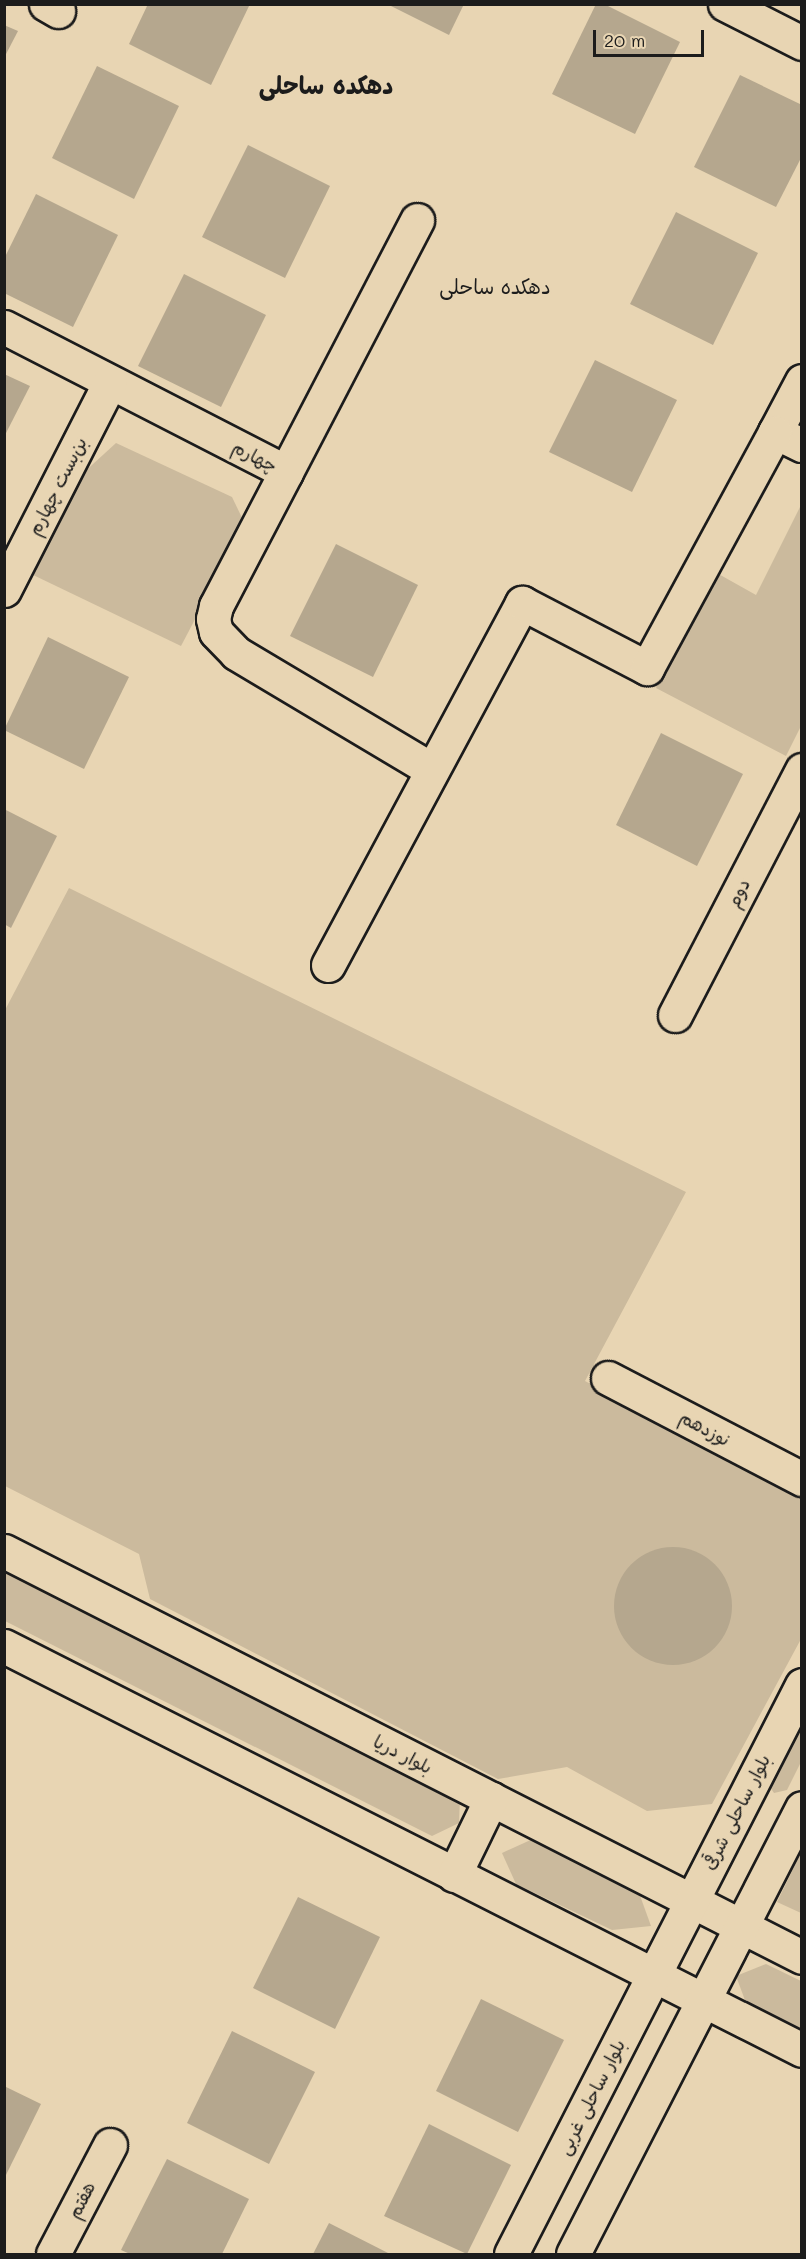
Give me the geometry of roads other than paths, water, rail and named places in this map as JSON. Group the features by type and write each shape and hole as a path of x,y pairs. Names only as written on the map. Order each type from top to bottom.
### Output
{"street":[{"path":"734,6 801,44"},
{"name":"چهارم","path":"4,327 286,472 417,220"},
{"path":"328,965 522,603 647,668 788,439 801,381"},
{"name":"بن‌بست چهارم","path":"4,590 110,382"},
{"path":"286,472 216,606 213,619 216,632 236,653 432,770"},
{"name":"دوم","path":"675,1015 801,770"},
{"name":"نوزدهم","path":"608,1378 801,1479"},
{"name":"بلوار دریا","path":"4,1551 801,1957"},
{"path":"4,1646 801,2050"},
{"name":"بلوار ساحلی شرقی","path":"671,1940 801,1685"},
{"path":"454,1875 491,1799"},
{"path":"573,2254 801,1808"},
{"name":"بلوار ساحلی غربی","path":"511,2254 671,1940"},
{"name":"هفتم","path":"53,2254 110,2145"}],"district":[{"name":"دهکده ساحلی","path":"326,85"},
{"name":"دهکده ساحلی","path":"495,286"}]}
